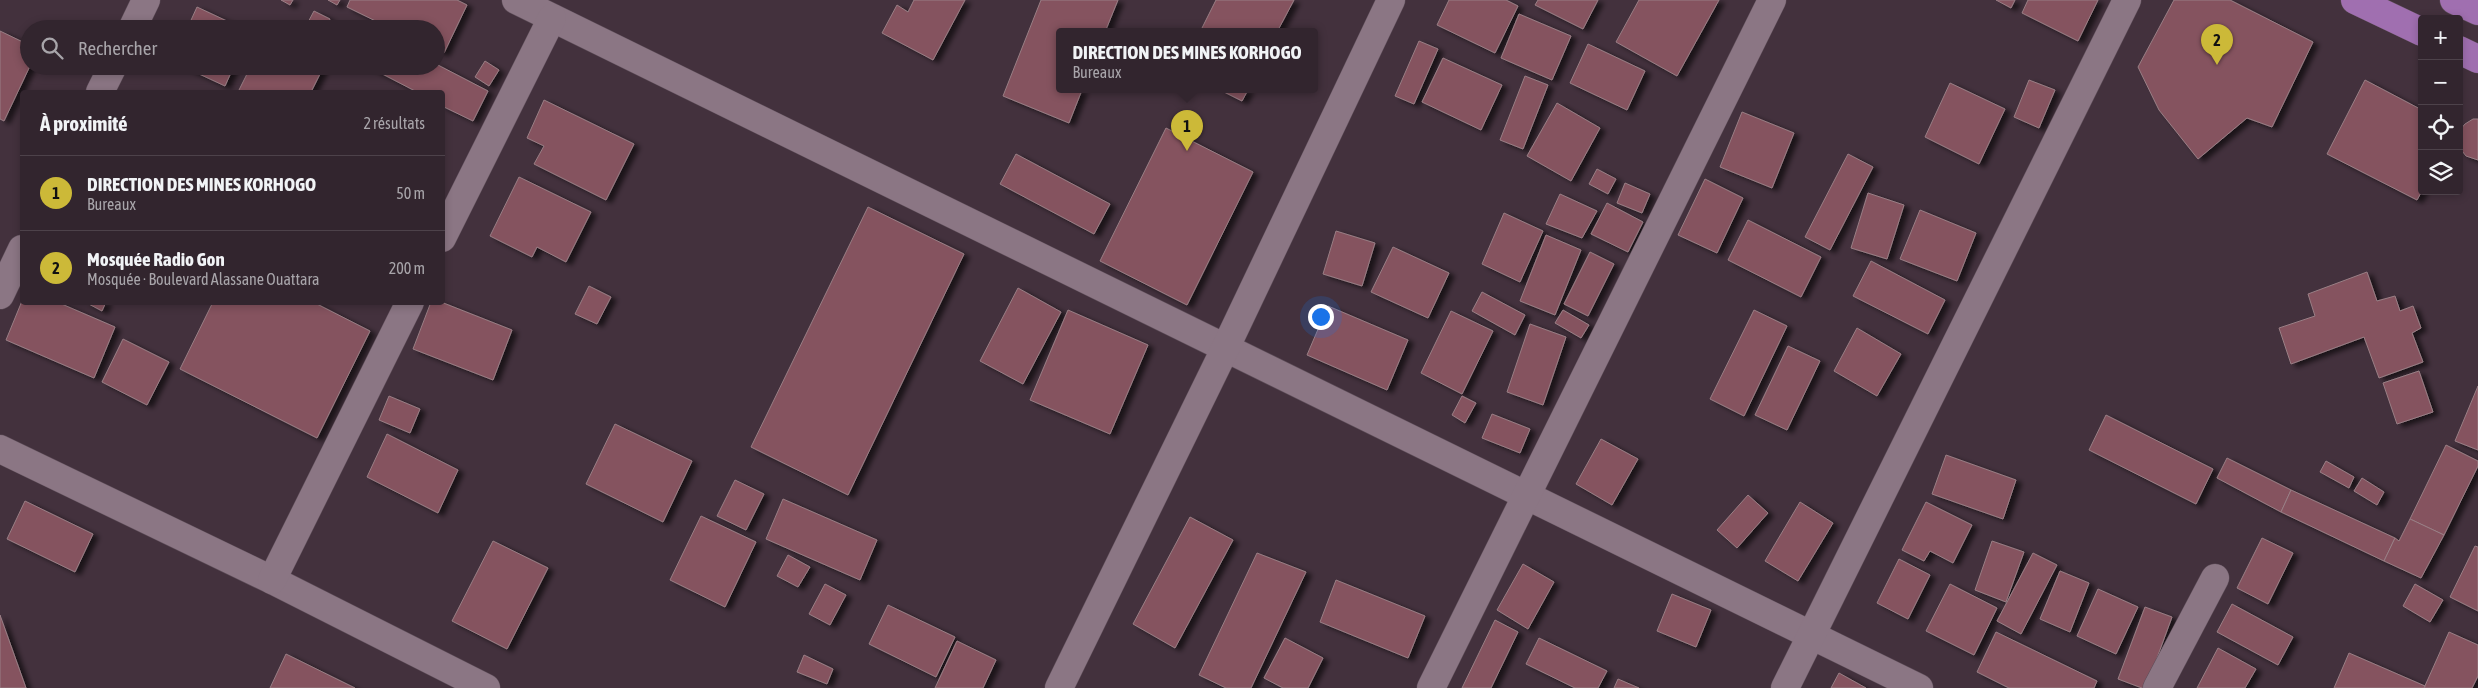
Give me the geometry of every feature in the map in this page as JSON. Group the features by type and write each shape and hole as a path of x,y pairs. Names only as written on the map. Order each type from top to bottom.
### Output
{"main road":[{"path":"2355,0 2418,30"},
{"path":"2454,0 2478,11"},
{"path":"2463,52 2478,59"}],"street":[{"path":"136,20 146,0"},
{"path":"516,0 1919,688"},
{"path":"1059,688 1225,349 1391,0"},
{"path":"1431,688 1772,0"},
{"path":"1785,688 2127,0"},
{"path":"445,232 552,18"},
{"path":"101,90 108,75"},
{"path":"0,295 20,253"},
{"path":"272,580 409,305"},
{"path":"0,449 272,580 486,688"},
{"path":"2156,688 2215,578"}],"building":[{"path":"281,0 293,0 290,5"},
{"path":"328,0 340,0 337,5"},
{"path":"350,0 457,0 467,5 445,51 445,20 374,20 347,7"},
{"path":"914,0 965,0 933,60 882,33 897,5 908,12"},
{"path":"1041,0 1118,0 1107,28 1056,28 1056,93 1081,93 1069,123 1003,96"},
{"path":"1216,0 1294,0 1279,28 1202,28"},
{"path":"1449,0 1506,0 1518,6 1495,53 1437,25"},
{"path":"1538,0 1598,0 1583,29 1535,5"},
{"path":"1639,0 1719,0 1677,76 1616,42"},
{"path":"1996,0 2015,0 2011,8"},
{"path":"2028,0 2098,0 2078,41 2022,13"},
{"path":"2174,0 2230,0 2313,42 2272,127 2247,118 2198,159 2159,110 2138,67"},
{"path":"197,7 225,20 191,20"},
{"path":"314,11 330,19 330,20 309,20"},
{"path":"1519,14 1571,36 1552,80 1501,58"},
{"path":"0,31 20,41 20,75 26,75 4,121 0,119"},
{"path":"1419,41 1438,49 1414,104 1395,96"},
{"path":"1588,44 1645,71 1627,110 1570,83"},
{"path":"1443,58 1502,85 1481,130 1422,102"},
{"path":"485,61 499,70 489,86 475,77"},
{"path":"445,69 488,91 473,121 445,107 445,90 413,90 384,75 445,75"},
{"path":"201,75 230,75 225,86"},
{"path":"246,75 320,75 312,90 239,90"},
{"path":"1525,76 1548,85 1523,149 1500,140"},
{"path":"2029,80 2055,90 2039,128 2014,117"},
{"path":"2365,80 2418,108 2418,195 2420,195 2417,200 2327,154"},
{"path":"1950,83 2005,109 1979,164 1925,137"},
{"path":"1226,93 1246,93 1242,101"},
{"path":"544,100 634,144 606,200 534,164 544,146 527,138"},
{"path":"1557,103 1600,128 1571,181 1527,156"},
{"path":"1742,112 1794,133 1772,188 1720,167"},
{"path":"2473,119 2478,119 2478,160 2466,156 2463,152 2463,126"},
{"path":"1166,128 1253,172 1187,305 1100,261"},
{"path":"1016,154 1110,204 1094,234 1000,184"},
{"path":"1848,154 1873,167 1830,250 1805,237"},
{"path":"1597,169 1616,179 1608,194 1589,184"},
{"path":"519,177 591,212 566,262 537,247 532,257 490,236"},
{"path":"1705,179 1743,198 1717,253 1678,235"},
{"path":"1625,183 1650,194 1642,213 1617,203"},
{"path":"1868,193 1904,205 1887,259 1851,248"},
{"path":"1560,194 1597,211 1582,238 1546,224"},
{"path":"1607,203 1643,222 1628,252 1591,234"},
{"path":"868,207 964,254 848,495 751,447"},
{"path":"1920,210 1976,233 1957,281 1900,259"},
{"path":"1504,213 1543,231 1520,282 1482,264"},
{"path":"1748,220 1821,257 1801,297 1728,260"},
{"path":"1336,231 1375,243 1362,286 1323,274"},
{"path":"1546,235 1581,250 1555,315 1520,301"},
{"path":"1393,247 1449,273 1428,318 1371,292"},
{"path":"1590,252 1614,264 1588,316 1564,304"},
{"path":"1871,261 1945,300 1928,334 1853,296"},
{"path":"2367,272 2377,301 2395,296 2400,311 2413,306 2421,328 2412,333 2423,362 2379,378 2364,337 2291,364 2279,328 2315,316 2308,294"},
{"path":"589,286 611,297 597,324 575,314"},
{"path":"1018,288 1061,312 1023,384 980,361"},
{"path":"1482,292 1525,315 1515,335 1472,311"},
{"path":"445,304 512,330 493,380 413,349 430,305"},
{"path":"20,305 64,305 115,327 94,378 6,340"},
{"path":"91,305 105,305 102,311"},
{"path":"212,305 319,305 370,331 317,438 180,369"},
{"path":"1328,306 1408,340 1387,390 1307,355"},
{"path":"1068,310 1148,345 1110,434 1030,400"},
{"path":"1563,310 1589,325 1581,338 1555,323"},
{"path":"1754,310 1787,326 1744,416 1710,399"},
{"path":"1451,311 1493,331 1462,394 1421,373"},
{"path":"1530,324 1566,337 1543,405 1507,392"},
{"path":"1857,328 1901,354 1877,396 1834,371"},
{"path":"123,339 169,362 147,405 102,382"},
{"path":"1788,346 1820,361 1787,430 1755,415"},
{"path":"2419,371 2433,412 2397,424 2383,383"},
{"path":"2478,386 2478,450 2455,441"},
{"path":"389,396 420,409 410,433 379,420"},
{"path":"1462,396 1476,403 1465,423 1452,415"},
{"path":"1492,414 1530,429 1520,453 1482,438"},
{"path":"2106,415 2213,469 2196,504 2089,450"},
{"path":"615,424 692,461 663,522 586,484"},
{"path":"387,434 458,470 438,513 367,477"},
{"path":"1601,439 1638,459 1612,505 1576,484"},
{"path":"2446,445 2478,461 2478,466 2444,535 2410,519"},
{"path":"1946,455 2016,480 2003,519 1932,494"},
{"path":"2227,458 2291,490 2281,512 2217,478"},
{"path":"2326,461 2354,477 2349,488 2320,472"},
{"path":"2362,478 2384,492 2377,505 2354,491"},
{"path":"735,480 764,494 746,530 717,516"},
{"path":"2291,490 2395,538 2384,561 2281,512"},
{"path":"1748,495 1768,513 1737,548 1717,530"},
{"path":"783,499 877,540 860,580 766,539"},
{"path":"25,501 93,534 75,572 7,539"},
{"path":"1800,502 1833,523 1798,581 1765,561"},
{"path":"1926,502 1972,525 1953,563 1930,551 1924,561 1902,550"},
{"path":"701,516 756,542 725,607 670,580"},
{"path":"1190,517 1233,540 1175,648 1133,624"},
{"path":"2410,519 2444,535 2421,578 2384,561 2395,538 2399,541"},
{"path":"2262,538 2293,553 2268,604 2237,588"},
{"path":"493,541 548,568 507,649 452,621"},
{"path":"1992,541 2024,552 2006,602 1975,590"},
{"path":"2475,546 2478,547 2478,611 2450,597"},
{"path":"1257,553 1306,572 1251,688 1226,688 1199,675"},
{"path":"2033,553 2057,565 2021,634 1997,621"},
{"path":"788,555 810,567 798,587 777,576"},
{"path":"1899,559 1930,575 1908,619 1877,603"},
{"path":"1523,564 1554,582 1528,629 1497,610"},
{"path":"2060,571 2089,583 2070,632 2040,619"},
{"path":"1336,580 1425,616 1408,658 1320,622"},
{"path":"825,584 846,595 830,625 809,614"},
{"path":"1950,584 1997,608 1974,655 1926,631"},
{"path":"2415,584 2443,600 2430,622 2403,606"},
{"path":"2098,589 2138,607 2116,654 2077,636"},
{"path":"1672,594 1711,610 1696,647 1657,631"},
{"path":"2232,604 2293,637 2278,665 2217,632"},
{"path":"888,605 955,637 936,677 869,644"},
{"path":"2145,607 2172,617 2146,688 2142,688 2118,679"},
{"path":"0,615 26,688 0,688"},
{"path":"1495,620 1518,632 1491,688 1462,688"},
{"path":"1996,632 2097,681 2094,688 2009,688 1977,672"},
{"path":"2449,632 2478,645 2478,676 2472,688 2424,688"},
{"path":"1285,638 1323,658 1308,688 1283,688 1264,678"},
{"path":"1539,638 1607,671 1598,688 1575,688 1526,664"},
{"path":"957,641 996,660 983,688 935,688"},
{"path":"2218,648 2256,669 2245,688 2197,688"},
{"path":"2349,653 2425,686 2424,688 2334,688"},
{"path":"286,654 355,688 270,688"},
{"path":"804,655 833,669 827,684 797,672"},
{"path":"1839,673 1866,688 1831,688"},
{"path":"1618,679 1639,688 1614,688"}],"place":[{"name":"Mosquée Radio Gon","path":"2217,65"},
{"name":"DIRECTION DES MINES KORHOGO","path":"1187,151"}]}
